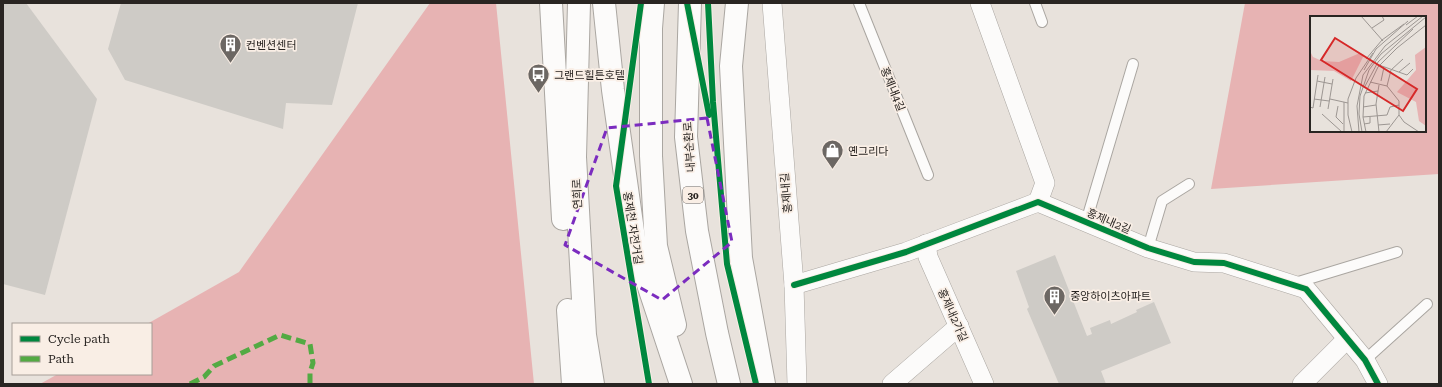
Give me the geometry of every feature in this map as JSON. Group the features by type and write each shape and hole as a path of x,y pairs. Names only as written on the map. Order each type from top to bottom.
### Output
{"main road":[{"name":"연희로","path":"551,3 573,384"},
{"name":"연희로","path":"579,3 575,157 585,335 593,384"},
{"path":"604,3 613,90 635,245 681,384"},
{"path":"653,3 651,28 651,156 656,246 679,341 686,384"},
{"name":"내부순환로","path":"690,3 686,137 697,231 717,333 729,384"},
{"path":"736,3 731,66 740,258 764,384"}],"street":[{"name":"홍제내길","path":"772,3 794,285 797,384"},
{"path":"794,285 926,244 1038,202 1045,183 980,3"},
{"name":"홍제내2길","path":"1038,202 1148,248 1194,262 1224,263 1288,285 1306,289 1365,360 1378,384"},
{"name":"홍제내2가길","path":"926,244 928,258 984,384"},
{"path":"892,384 959,326"},
{"path":"1302,384 1347,339"}],"lane":[{"name":"홍제내4길","path":"859,3 928,175"},
{"path":"1035,3 1042,22"},
{"name":"홍제내2길","path":"1086,222 1133,64"},
{"path":"1148,248 1162,201 1189,184"},
{"path":"1288,285 1396,252"},
{"path":"1365,360 1427,304"}],"highlighted area":[{"path":"707,118 732,242 662,300 565,245 607,128"}],"shaded area":[{"path":"430,3 496,3 534,384 40,384 56,375 152,375 152,323 149,323 239,272"},
{"path":"1245,3 1439,3 1439,174 1211,189"}],"pier":[{"path":"647,3 702,3 702,161 731,341 742,384 681,384 644,242 640,206 644,205 636,139"}],"building":[{"path":"3,3 26,3 97,99 45,295 3,284"},
{"name":"컨벤션센터","path":"121,3 358,3 332,105 286,103 283,129 125,80 108,49"},
{"name":"중앙하이츠아파트","path":"1055,255 1087,336 1092,334 1090,328 1110,320 1111,324 1154,302 1171,343 1101,371 1106,384 1059,384 1027,309 1029,307 1016,271"}],"marked path":[{"path":"190,384 204,377 214,366 280,335 310,344 313,363 310,372 310,384"}],"cycle path":[{"name":"홍제천 자전거길","path":"641,3 616,186 649,384"},
{"path":"687,3 709,115"},
{"path":"708,3 713,102 727,264 756,384"},
{"path":"794,285 906,252 1038,202 1148,248 1194,262 1224,263 1306,289 1365,360 1378,384"}],"place":[{"name":"컨벤션센터","path":"230,64"},
{"name":"그랜드힐튼호텔","path":"539,94"},
{"name":"옌그리다","path":"833,170"},
{"name":"중앙하이츠아파트","path":"1055,316"}]}
